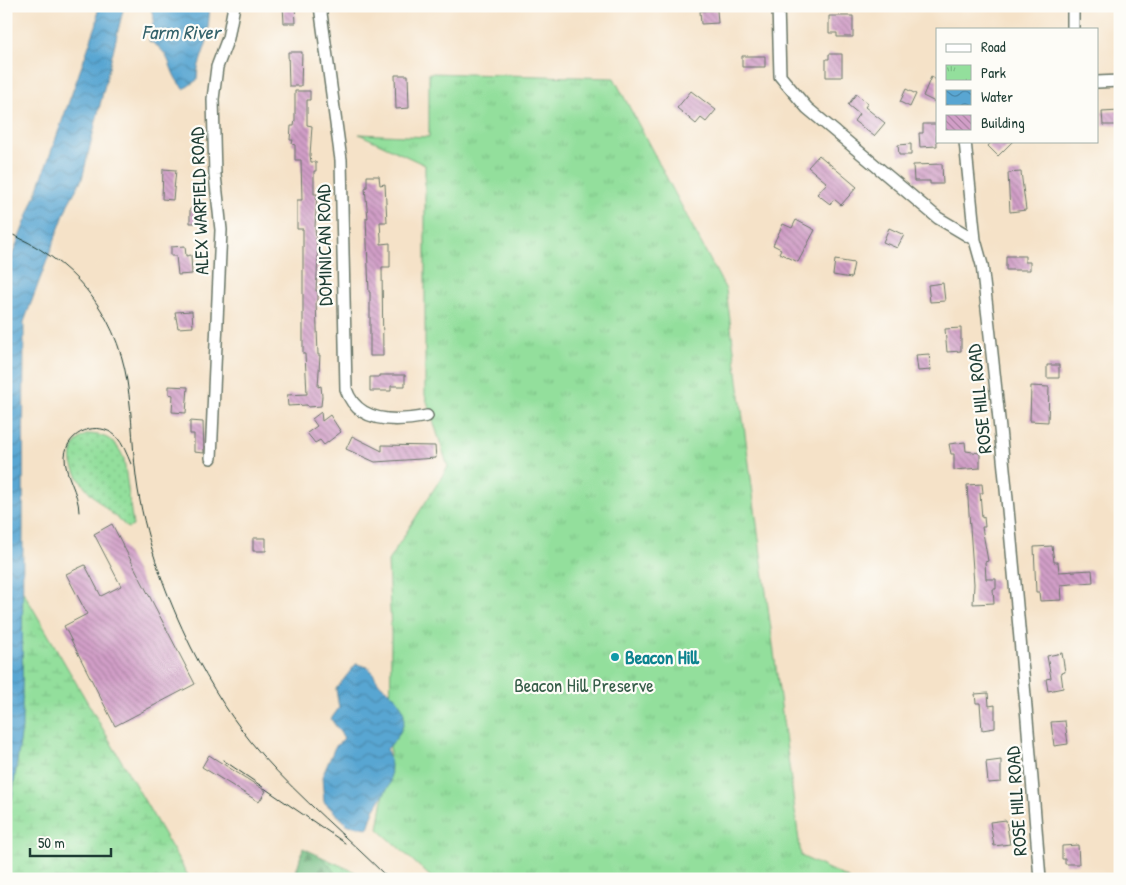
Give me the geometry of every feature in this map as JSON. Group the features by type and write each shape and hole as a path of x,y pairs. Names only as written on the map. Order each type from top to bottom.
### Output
{"street":[{"name":"ALEX WARFIELD ROAD","path":"211,458 221,230 215,166 214,99 217,67 228,38 234,6"},
{"name":"DOMINICAN ROAD","path":"320,6 341,160 346,389 351,402 368,415 387,419 427,416"},
{"path":"778,6 780,76 789,88 807,108 938,218 974,240"},
{"path":"1073,9 1073,28"},
{"path":"1098,82 1120,81"},
{"name":"ROSE HILL ROAD","path":"966,142 974,240 982,265 1023,655 1040,879"}],"green space":[{"name":"Beacon Hill Preserve","path":"429,73 614,78 726,290 801,856 850,879 433,879 378,829 390,756 391,633 388,561 448,467 425,395 425,165 359,134 429,137"},
{"path":"89,434 111,440 124,459 133,526 128,528 100,503 81,482 75,470 72,459 73,449 79,439"},
{"path":"6,562 190,879 6,879"},
{"path":"303,848 322,857 341,879 297,879 296,872"},
{"path":"322,857 370,879 341,879"}],"water":[{"path":"98,6 124,6 82,179 68,204 24,322 22,728 12,798 6,812 6,271 36,194 97,23"},
{"name":"Farm River","path":"150,6 210,6 207,41 198,68 197,80 184,89 178,83 167,57 157,46 149,41 154,18"},
{"path":"356,664 372,671 381,685 397,700 404,714 402,728 387,749 391,765 390,784 374,810 368,828 348,825 324,802 322,777 335,747 344,738 331,719 339,708 336,689"}],"building":[{"path":"283,6 295,6 296,23 284,23"},
{"path":"717,10 718,23 701,24 700,11"},
{"path":"829,16 853,16 853,37 837,37 837,33 829,33"},
{"path":"288,52 302,52 301,86 289,86"},
{"path":"829,54 842,54 842,77 826,77 826,59 829,59"},
{"path":"742,56 765,56 765,67 742,67"},
{"path":"395,75 408,75 409,108 396,109"},
{"path":"931,77 936,80 936,102 923,96"},
{"path":"906,89 916,94 910,107 900,102"},
{"path":"295,91 310,91 310,100 307,100 307,125 312,126 311,162 316,162 314,194 317,194 315,227 318,258 316,291 318,291 318,300 316,301 318,355 320,355 318,387 321,386 322,396 321,406 308,407 307,405 288,406 287,395 307,394 305,354 303,354 303,229 297,229 297,200 302,200 301,160 295,160 295,145 292,144 293,140 290,140 291,126 294,126 295,120"},
{"path":"691,91 716,110 706,122 701,118 696,124 677,108"},
{"path":"856,94 868,103 865,107 885,123 874,136 854,121 859,114 848,105"},
{"path":"1120,111 1120,125 1103,125 1102,112"},
{"path":"923,124 936,124 937,146 920,147 919,133 923,133"},
{"path":"991,142 1012,142 998,156 988,146"},
{"path":"911,144 911,155 899,155 898,145"},
{"path":"819,155 857,187 841,205 834,199 830,204 817,194 827,183 808,167"},
{"path":"942,164 943,184 930,184 930,181 914,181 913,165"},
{"path":"163,169 176,170 173,200 162,199"},
{"path":"1021,172 1026,210 1010,212 1008,173"},
{"path":"367,176 379,176 380,185 385,184 387,222 380,222 381,244 390,243 390,267 382,267 383,356 370,356 370,292 366,218 368,218 365,188 367,187"},
{"path":"190,209 203,209 203,223 190,223"},
{"path":"796,220 815,230 798,262 779,253 781,249 773,245 783,224 792,228"},
{"path":"889,228 904,235 897,248 883,242"},
{"path":"185,246 186,256 191,255 192,274 178,275 176,256 171,256 171,247"},
{"path":"1006,256 1025,256 1025,262 1030,262 1030,270 1006,270"},
{"path":"835,260 854,263 851,278 833,275"},
{"path":"943,283 945,301 930,302 928,285"},
{"path":"192,311 193,327 178,328 175,312"},
{"path":"961,328 961,351 947,352 945,329"},
{"path":"929,354 931,370 918,371 916,355"},
{"path":"1047,365 1059,365 1059,378 1047,378"},
{"path":"379,375 405,375 405,386 391,386 391,391 370,391 370,377 379,377"},
{"path":"169,386 188,387 186,413 172,412 173,395 169,394"},
{"path":"1031,386 1049,387 1048,422 1030,421"},
{"path":"321,412 322,421 330,415 341,432 324,445 320,440 315,443 307,433 317,426 312,419"},
{"path":"190,421 203,422 204,453 194,452 194,434 190,434"},
{"path":"352,436 382,451 382,445 435,446 436,458 375,462 346,449"},
{"path":"965,442 966,451 980,453 980,468 954,470 954,454 951,454 949,444"},
{"path":"982,484 983,493 980,493 982,518 984,517 985,527 982,527 988,561 985,562 986,579 996,579 996,589 993,589 994,603 973,604 974,584 967,485"},
{"path":"112,524 195,684 115,726 64,626 87,614 66,574 85,565 101,596 121,586 94,534"},
{"path":"253,538 266,538 266,551 253,551"},
{"path":"1052,546 1054,562 1058,562 1059,572 1092,570 1093,582 1061,585 1062,600 1040,601 1039,592 1036,592 1034,547"},
{"path":"1062,653 1065,672 1061,673 1063,688 1048,691 1046,679 1051,678 1047,656"},
{"path":"988,693 989,706 995,705 995,728 982,730 980,703 976,703 975,694"},
{"path":"1065,721 1068,744 1054,746 1051,722"},
{"path":"209,755 266,791 259,802 202,767"},
{"path":"1001,760 1001,782 988,783 986,762"},
{"path":"1006,820 1010,844 994,846 990,822"},
{"path":"1078,845 1079,864 1065,864 1065,859 1062,859 1062,846"}],"tram line":[{"path":"6,232 51,256 70,272 87,290 113,332 127,381 138,490 152,550 182,628 214,689 232,717 262,755 389,879"},
{"path":"79,512 77,497 65,463 67,447 77,434 92,429 109,431 121,442 131,464"},
{"path":"223,760 345,843"}],"place":[{"name":"Beacon Hill","path":"615,657"}]}
